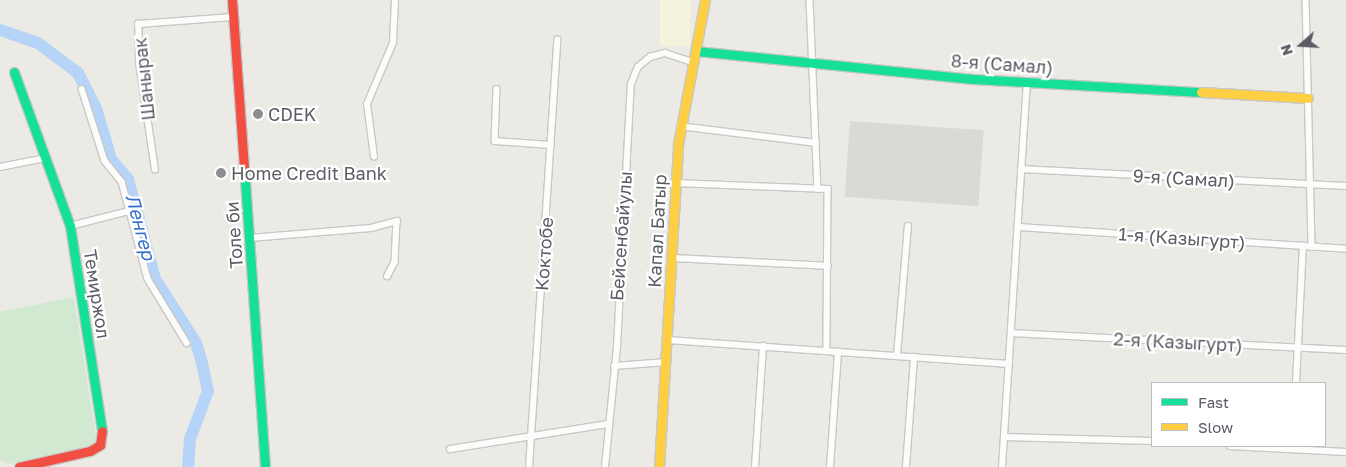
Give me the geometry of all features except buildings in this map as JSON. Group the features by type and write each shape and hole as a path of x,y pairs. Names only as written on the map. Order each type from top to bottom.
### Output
{"street":[{"name":"Толе би","path":"232,0 265,467"},
{"path":"374,157 367,104 392,43 395,0"},
{"name":"Капал Батыр","path":"659,467 667,362 671,258 680,126 705,0"},
{"path":"810,0 818,189"},
{"path":"1306,0 1312,247"},
{"name":"Шанырак","path":"155,170 139,63 138,24 233,17"},
{"name":"Коктобе","path":"529,467 557,40"},
{"name":"8-я (Самал)","path":"696,51 814,66 1027,83 1308,98"},
{"name":"Бейсенбайулы","path":"605,467 614,366 632,84 638,67 650,57 665,53 693,62"},
{"name":"Темиржол","path":"14,72 70,226 103,437 100,446 90,452 19,467"},
{"path":"1002,467 1027,83"},
{"path":"82,89 105,161 122,182 148,280 187,343"},
{"path":"497,89 495,141 551,145"},
{"path":"680,126 816,143"},
{"path":"0,167 46,158"},
{"name":"9-я (Самал)","path":"1021,169 1346,186"},
{"path":"676,183 828,189 827,351"},
{"path":"70,226 129,211"},
{"path":"250,238 371,228 397,222 396,262 388,276"},
{"path":"897,356 908,226"},
{"name":"1-я (Казыгурт)","path":"1018,227 1346,249"},
{"path":"1296,382 1304,246"},
{"path":"671,258 828,266"},
{"name":"2-я (Казыгурт)","path":"1011,333 1346,350"},
{"path":"668,340 1009,364"},
{"path":"755,467 763,346"},
{"path":"830,467 838,352"},
{"path":"906,467 914,357"},
{"path":"614,366 667,362"},
{"path":"450,449 608,424"},
{"path":"1004,437 1151,441"},
{"path":"1262,447 1346,452"}],"shaded area":[{"path":"660,0 690,0 690,46 660,46"},
{"path":"850,121 984,130 978,206 845,197"}],"green space":[{"path":"74,297 96,437 92,445 8,464 0,459 0,312"}],"waterway":[{"name":"Ленгер","path":"0,30 38,43 78,73 96,108 111,159 128,179 155,279 196,343 208,391 190,439 188,467"}],"traffic: fast":[{"path":"696,51 973,79 1201,92"},
{"path":"14,72 70,226 102,431"},
{"path":"244,166 265,467"}],"traffic: slow":[{"path":"659,467 678,144 705,0"},
{"path":"1201,92 1308,98"}],"traffic: jam":[{"path":"232,0 244,166"},
{"path":"19,467 90,451 100,445 102,431"}],"place":[{"name":"CDEK","path":"258,114"},
{"name":"Home Credit Bank","path":"221,173"}]}
